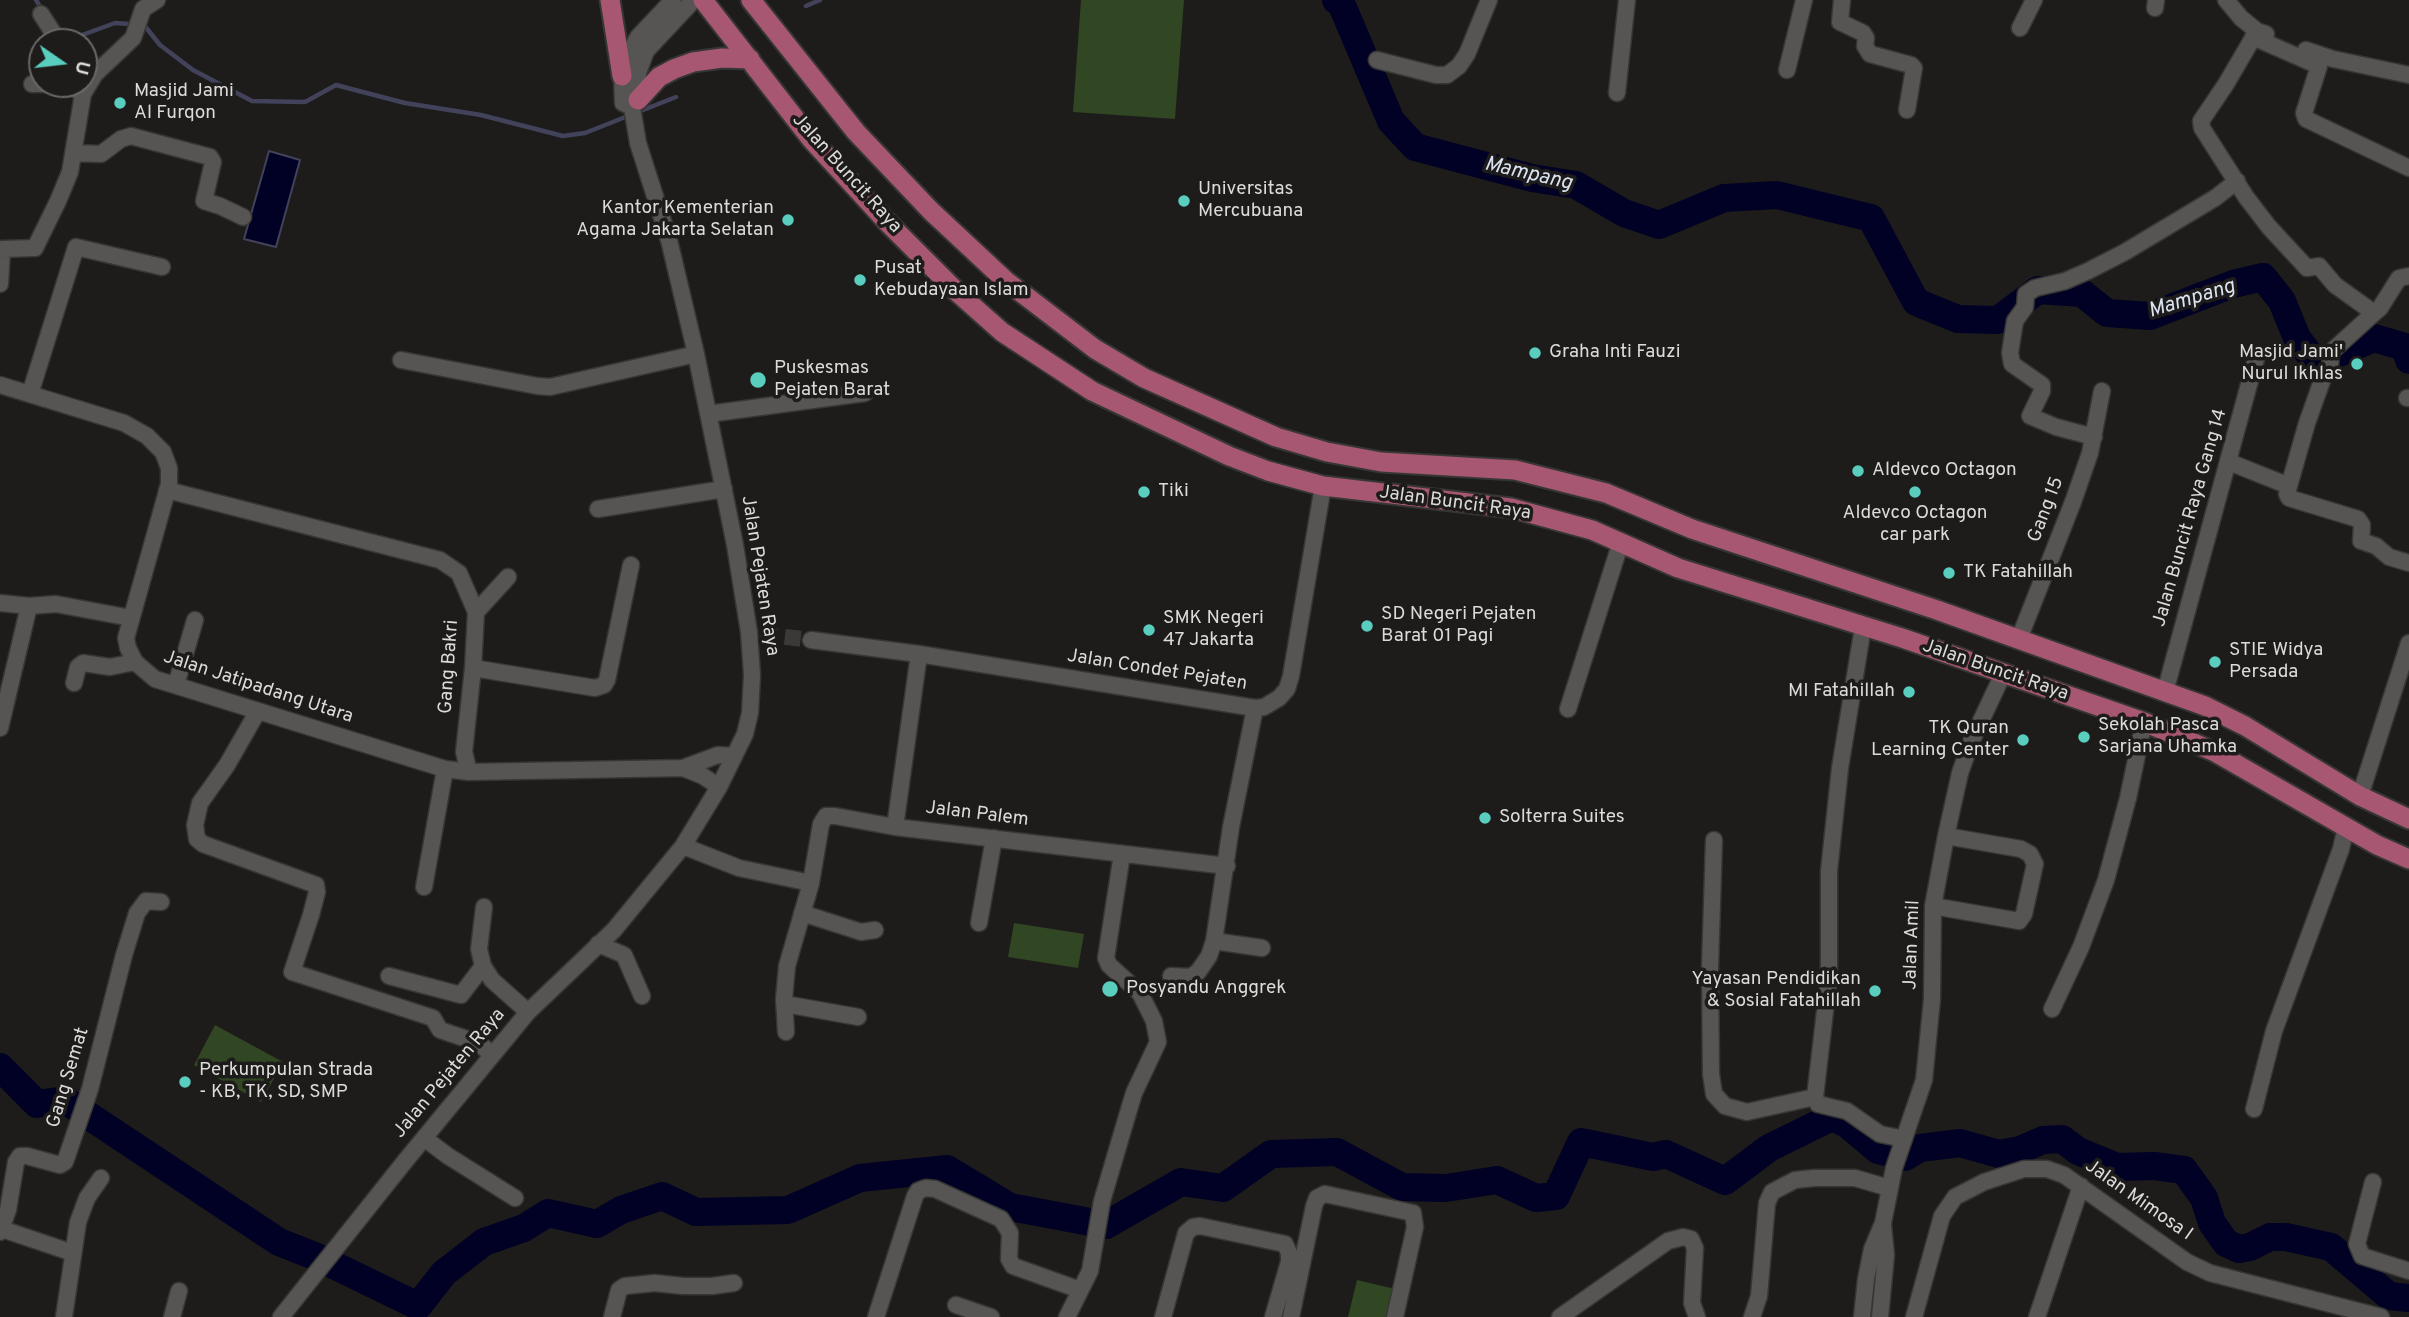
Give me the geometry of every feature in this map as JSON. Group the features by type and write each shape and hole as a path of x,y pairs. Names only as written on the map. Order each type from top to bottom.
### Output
{"main road":[{"path":"610,0 622,76"},
{"name":"Jalan Buncit Raya","path":"703,0 811,139 856,190 950,285 1002,332 1092,391 1229,456 1268,471 1322,486 1511,508 1592,530 1678,568 2144,722 2215,752 2346,827 2409,859"},
{"name":"Jalan Buncit Raya","path":"751,0 856,132 931,211 1006,281 1095,349 1144,378 1276,436 1340,455 1381,462 1516,470 1606,493 1692,529 1927,607 2205,706 2245,726 2360,796 2409,819"},
{"path":"767,0 771,26"},
{"path":"635,104 659,77 693,62 722,58 754,64"},
{"path":"1415,497 1410,476 1416,464"}],"street":[{"path":"622,76 625,61 638,37 673,0"},
{"name":"Jalan Pejaten Raya","path":"281,1317 528,1012 622,919 683,846 719,787 745,734 753,696 755,633 696,354 669,240 638,136 635,104 638,73 646,51 690,4 690,0"},
{"path":"1377,60 1436,75 1447,75 1459,66 1467,54 1489,0"},
{"path":"1617,93 1627,0"},
{"path":"1787,70 1804,0"},
{"path":"1842,0 1840,22 1863,33 1866,38 1865,46 1870,54 1914,68 1907,110"},
{"path":"2020,28 2034,0"},
{"path":"2226,0 2255,34 2319,66 2304,113 2306,119 2409,168"},
{"path":"98,72 133,38 150,5"},
{"path":"41,14 50,28"},
{"path":"2255,34 2317,54 2409,75"},
{"path":"2255,34 2201,125 2246,197 2269,227 2307,268 2319,266 2335,285 2374,313"},
{"name":"Jalan Pejaten Raya","path":"622,76 623,103 635,104"},
{"path":"0,284 2,249 34,248 70,172 83,98"},
{"path":"73,153 101,154 121,139 135,136 210,157 213,162 204,201 243,218"},
{"path":"2094,437 2056,427 2030,416 2042,391 2042,384 2012,364 2010,358 2015,321 2026,299 2035,288 2065,281 2113,258 2215,198 2237,181"},
{"path":"30,394 76,247 162,267"},
{"path":"2409,276 2399,278 2380,308 2330,359 2311,412 2289,486 2288,498 2358,519 2361,524 2361,541 2409,563"},
{"path":"401,360 550,387 696,354"},
{"name":"Jalan Buncit Raya Gang 14","path":"2165,692 2257,355"},
{"name":"Jalan Jatipadang Utara","path":"0,384 114,419 146,436 163,452 169,480 131,618 127,644 135,662 155,679 444,769 469,772 683,768 718,755 734,756"},
{"name":"Gang 15","path":"2019,639 2073,502 2094,437 2102,391"},
{"path":"708,414 865,393"},
{"path":"2229,462 2289,486"},
{"name":"Jalan Condet Pejaten","path":"811,640 919,654 1255,708 1264,707 1279,698 1287,689 1291,676 1322,486"},
{"path":"598,509 724,489"},
{"path":"167,490 440,560 459,573 475,612"},
{"path":"1567,709 1618,551 1623,544"},
{"path":"473,668 595,688 604,685 631,565"},
{"name":"Gang Bakri","path":"469,772 464,752 473,668 475,612 508,578"},
{"path":"0,604 56,604 131,618"},
{"path":"0,729 29,606"},
{"path":"176,685 195,620"},
{"path":"1863,627 1837,794 1829,883 1829,977 1815,1097 1818,1104 1847,1111 1880,1134 1903,1142"},
{"path":"2360,796 2409,643"},
{"name":"Jalan Palem","path":"919,654 895,827 1227,866"},
{"path":"74,683 78,667 83,663 110,667 135,662"},
{"name":"Jalan Amil","path":"1862,1317 1872,1250 1883,1223 1894,1168 1924,1080 1932,999 1933,906 1945,836 1960,773 1971,742 2003,674"},
{"path":"1171,976 1190,977 1198,972 1209,956 1214,941 1231,827 1255,708"},
{"path":"258,711 227,765 200,803 195,825 197,839 203,844 316,885 317,892 311,915 292,972 433,1018 440,1030 479,1043 492,1055"},
{"path":"2052,1009 2081,947 2106,880 2128,798 2144,722"},
{"name":"Jalan Jatipadang Utara","path":"683,768 703,776 719,787"},
{"path":"424,887 444,769"},
{"path":"786,1032 787,966 811,883 824,817 835,816 895,827"},
{"path":"2254,1109 2274,1031 2341,849 2346,827"},
{"path":"1933,906 2019,921 2024,914 2035,864 2030,854 2021,849 1945,836"},
{"path":"979,923 993,838"},
{"path":"1713,840 1710,967 1711,1074 1714,1094 1725,1106 1747,1112 1815,1097"},
{"path":"683,846 739,867 811,883"},
{"path":"1067,1317 1090,1271 1102,1201 1134,1093 1156,1048 1158,1037 1154,1021 1140,993 1109,965 1106,958 1122,854"},
{"name":"Gang Semat","path":"1,1231 19,1157 27,1156 63,1165 90,1089 137,913 146,901 161,902"},
{"path":"484,907 479,949 483,966 492,980 528,1012"},
{"path":"802,913 861,932 875,930"},
{"path":"1214,941 1262,948"},
{"path":"598,944 616,950 627,958 642,996"},
{"path":"389,976 461,995 483,966"},
{"path":"785,1004 858,1017"},
{"path":"424,1138 515,1198"},
{"name":"Jalan Mimosa I","path":"1914,1317 1942,1216 1955,1197 1984,1182 2024,1169 2047,1169 2081,1186 2188,1262 2210,1273 2381,1317"},
{"path":"64,1317 73,1253 83,1209 101,1178"},
{"path":"1752,1317 1759,1296 1767,1203 1772,1192 1795,1180 1814,1178 1855,1178 1889,1188"},
{"path":"2373,1182 2357,1244 2362,1256 2409,1271"},
{"path":"2041,1315 2081,1186"},
{"path":"876,1317 915,1196 918,1191 926,1188 935,1189 1001,1219 1008,1227 1009,1259 1013,1266 1080,1290"},
{"path":"1291,1317 1314,1206 1317,1198 1325,1194 1413,1213 1413,1238 1395,1317"},
{"name":"Jalan Amil","path":"1880,1317 1886,1255 1883,1223"},
{"path":"1163,1317 1186,1233 1193,1227 1200,1226 1285,1244 1289,1262 1273,1317"},
{"path":"1,1231 73,1253"},
{"path":"1560,1317 1658,1248 1683,1237 1691,1239 1695,1248 1692,1303 1697,1317"},
{"path":"612,1317 619,1290 625,1286 655,1283 712,1286 734,1283"},
{"path":"172,1317 179,1292"},
{"path":"956,1305 991,1317"}],"green space":[{"path":"1081,0 1184,0 1175,119 1073,112"},
{"path":"1014,923 1084,934 1078,968 1008,957"},
{"path":"215,1025 283,1062 261,1102 194,1065"},
{"path":"1357,1280 1395,1289 1388,1317 1348,1317"}],"water":[{"path":"269,151 300,160 276,247 244,239"}],"waterway":[{"path":"36,0 43,11"},
{"path":"806,6 820,0"},
{"name":"Mampang","path":"1336,0 1341,3 1391,121 1415,147 1532,178 1576,185 1624,213 1659,225 1724,198 1777,195 1871,218 1916,302 1958,319 1998,320 2038,290 2082,293 2107,313 2150,316 2233,284 2263,277 2282,301 2297,338 2316,363 2374,338 2405,347 2409,360"},
{"path":"98,29 115,23 144,25 160,45 193,70 252,101 305,102 336,85 405,103 481,115 563,136 585,133 676,97"},
{"path":"0,1067 37,1104 65,1100 279,1242 317,1257 418,1306 444,1273 484,1242 524,1228 548,1213 597,1224 621,1210 662,1196 696,1212 788,1210 860,1178 947,1169 1010,1207 1106,1225 1181,1182 1223,1188 1271,1154 1337,1152 1402,1187 1446,1188 1497,1180 1536,1198 1556,1196 1581,1142 1653,1157 1666,1154 1725,1181 1769,1148 1832,1117 1847,1124 1878,1150 1905,1157 1920,1148 1960,1143 1999,1154 2020,1150 2043,1140 2062,1139 2078,1151 2117,1167 2154,1166 2184,1170 2204,1198 2212,1223 2226,1243 2239,1249 2250,1247 2270,1237 2286,1237 2331,1247 2389,1296 2409,1298"}],"tunnel":[{"path":"761,634 811,640"}],"place":[{"name":"Masjid Jami Al Furqon","path":"120,103"},
{"name":"Universitas Mercubuana","path":"1184,201"},
{"name":"Kantor Kementerian Agama Jakarta Selatan","path":"788,220"},
{"name":"Pusat Kebudayaan Islam","path":"860,280"},
{"name":"Graha Inti Fauzi","path":"1535,353"},
{"name":"Masjid Jami' Nurul Ikhlas","path":"2357,364"},
{"name":"Puskesmas Pejaten Barat","path":"758,380"},
{"name":"Aldevco Octagon","path":"1858,471"},
{"name":"Tiki","path":"1144,492"},
{"name":"Aldevco Octagon car park","path":"1915,492"},
{"name":"TK Fatahillah","path":"1949,573"},
{"name":"SD Negeri Pejaten Barat 01 Pagi","path":"1367,626"},
{"name":"SMK Negeri 47 Jakarta","path":"1149,630"},
{"name":"STIE Widya Persada","path":"2215,662"},
{"name":"MI Fatahillah","path":"1909,692"},
{"name":"Sekolah Pasca Sarjana Uhamka","path":"2084,737"},
{"name":"TK Quran Learning Center","path":"2023,740"},
{"name":"Solterra Suites","path":"1485,818"},
{"name":"Posyandu Anggrek","path":"1110,989"},
{"name":"Yayasan Pendidikan & Sosial Fatahillah","path":"1875,991"},
{"name":"Perkumpulan Strada - KB, TK, SD, SMP","path":"185,1082"}]}
